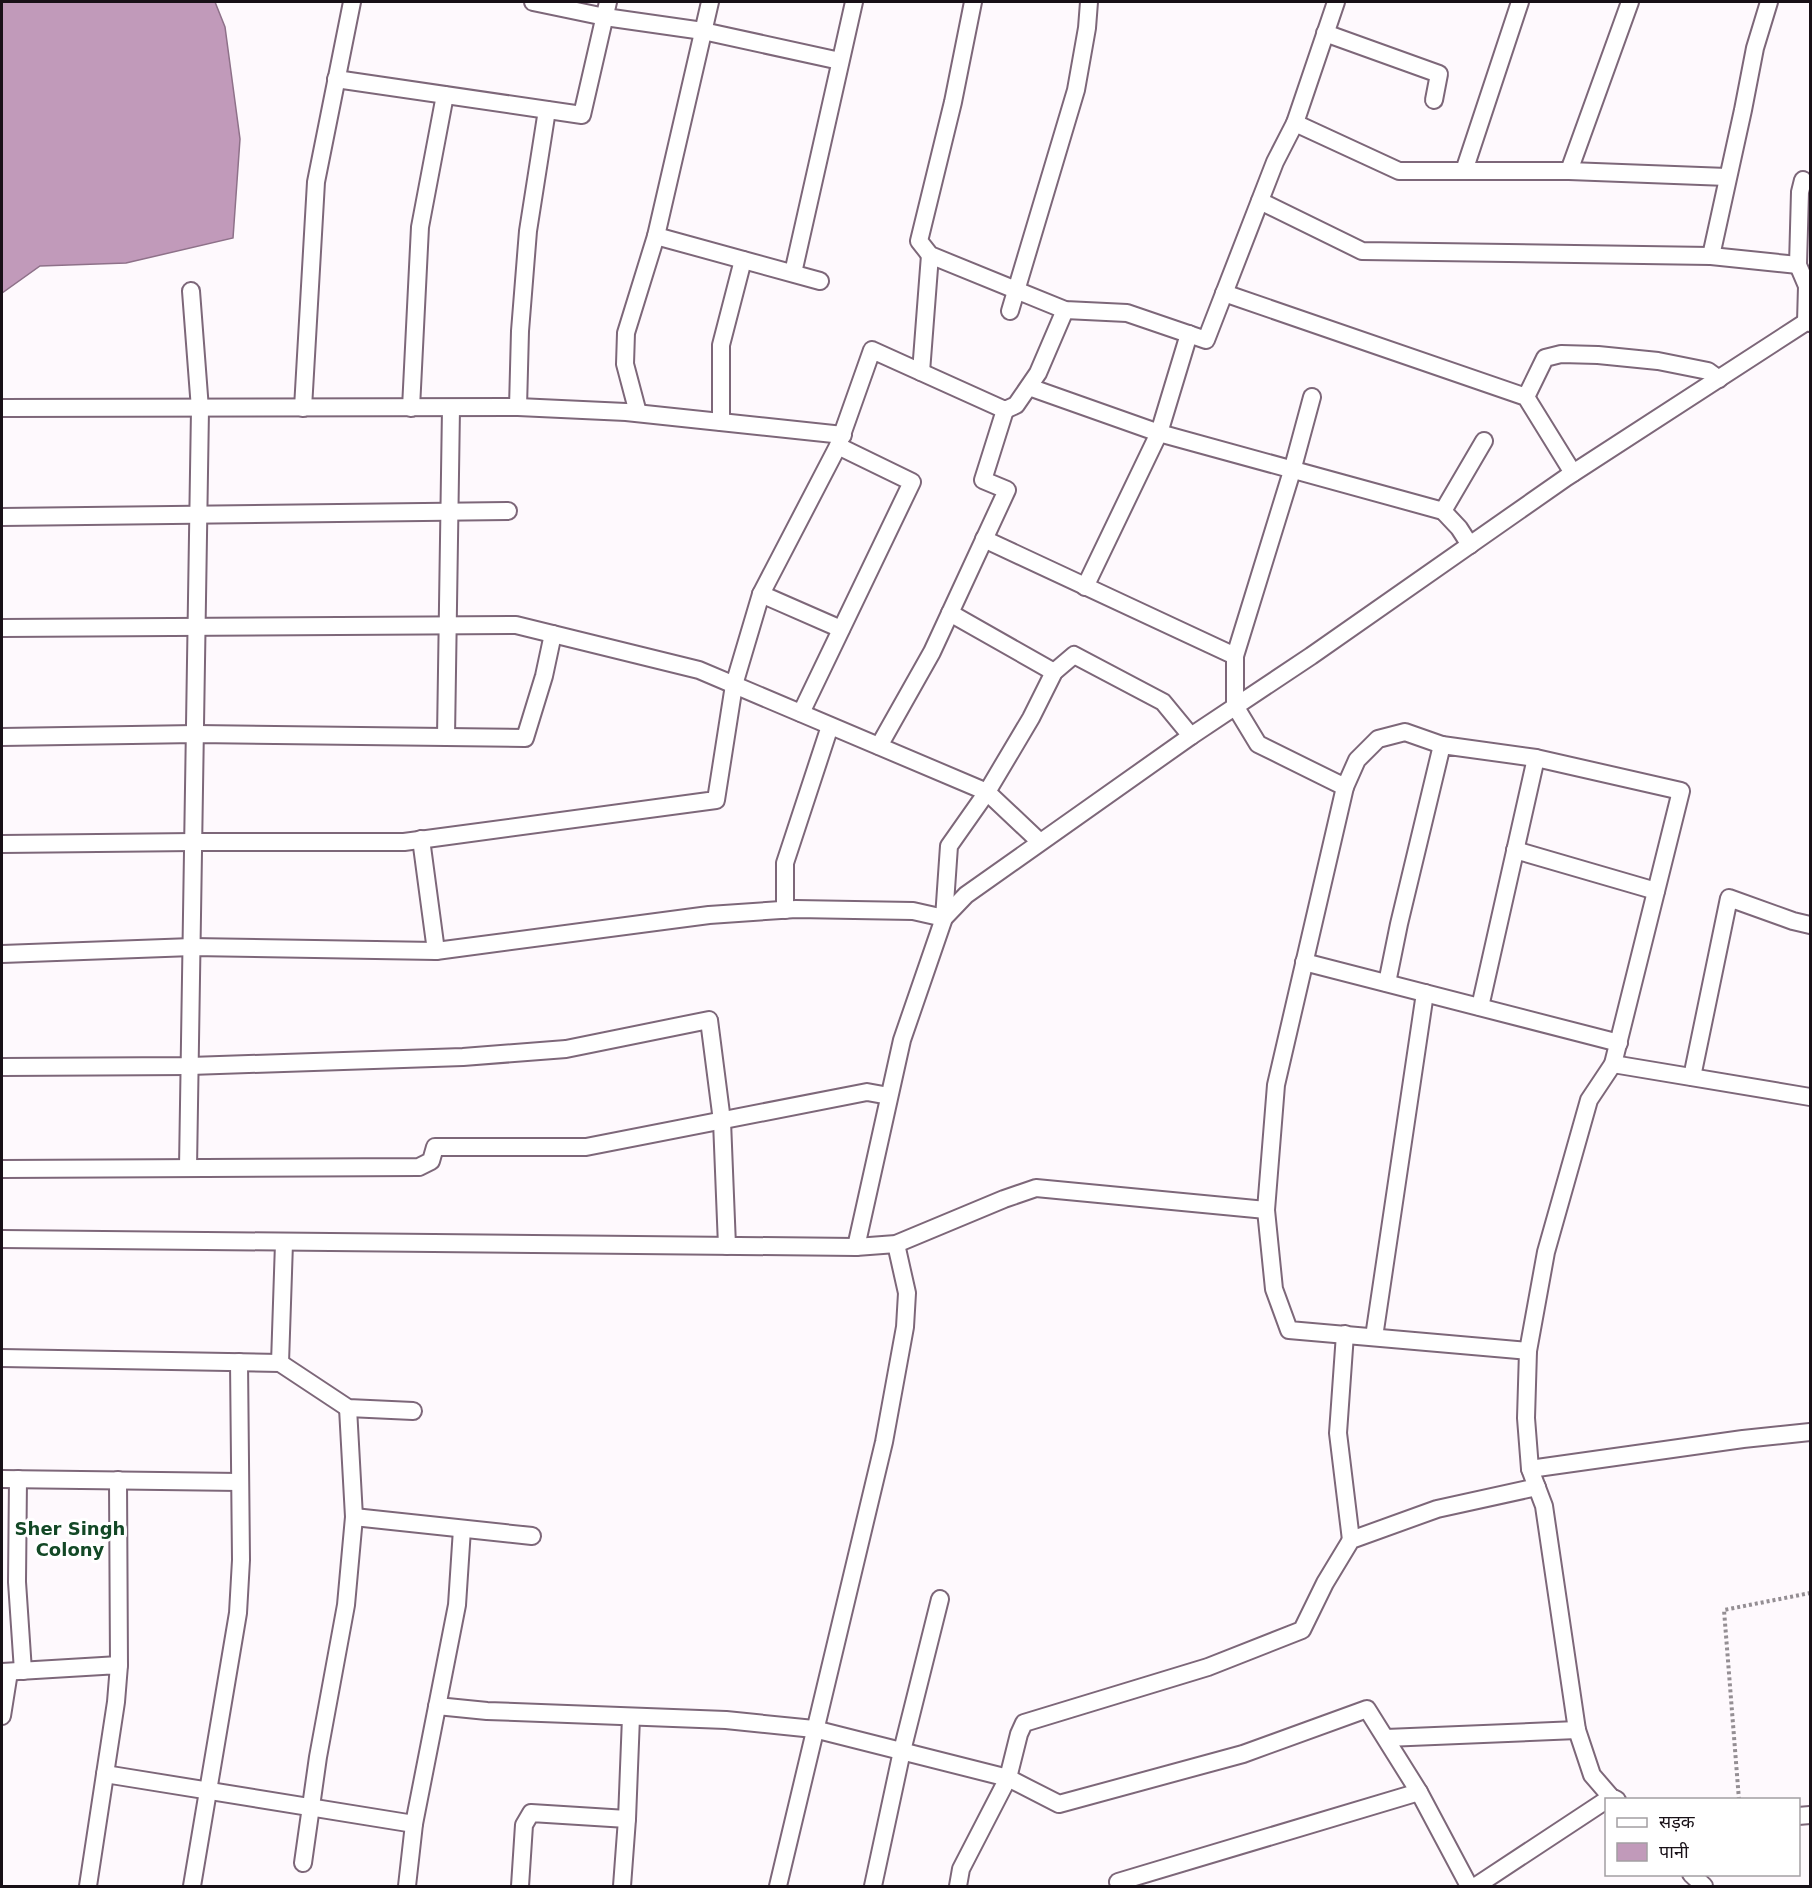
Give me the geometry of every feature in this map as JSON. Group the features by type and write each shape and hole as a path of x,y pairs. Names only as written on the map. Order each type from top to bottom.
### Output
{"street":[{"path":"303,408 316,182 352,2"},
{"path":"533,2 606,9 840,61"},
{"path":"638,413 625,364 626,333 656,236 710,2"},
{"path":"793,273 854,2"},
{"path":"973,2 953,102 919,241 930,255 1065,310 1126,313 1206,340 1275,162 1295,123 1336,2"},
{"path":"1010,310 1076,90 1088,28 1089,2"},
{"path":"1464,171 1520,2"},
{"path":"1569,171 1630,2"},
{"path":"1711,256 1755,48 1769,2"},
{"path":"336,79 582,115 606,9"},
{"path":"1325,33 1439,74 1434,100"},
{"path":"411,408 420,227 445,95"},
{"path":"518,407 520,331 528,231 548,110"},
{"path":"1295,123 1399,171 1569,171 1728,177"},
{"path":"944,918 966,895 1191,736 1311,656 1573,473 1808,322 1807,286 1798,265 1800,192 1803,180"},
{"path":"1260,201 1362,251 1711,256 1798,265"},
{"path":"656,236 820,281"},
{"path":"921,372 930,255"},
{"path":"721,422 720,345 743,260"},
{"path":"188,1168 200,409 191,291"},
{"path":"1224,293 1526,397 1573,473"},
{"path":"879,746 932,652 1007,490 983,480 1005,410 1016,405 1038,373 1065,310"},
{"path":"1085,586 1159,433 1189,334"},
{"path":"2,844 404,842 716,800 734,684 761,594 840,440 872,350 1005,410"},
{"path":"1526,397 1545,358 1561,354 1658,361 1708,371 1719,379"},
{"path":"1029,387 1159,433 1443,511 1459,528 1470,545"},
{"path":"1312,398 1292,471 1234,656 1235,706 1258,744 1345,787"},
{"path":"2,408 518,407 638,413 721,422 840,440 912,482 801,713"},
{"path":"446,737 451,408"},
{"path":"1443,511 1484,441"},
{"path":"2,517 508,511"},
{"path":"984,539 1234,656"},
{"path":"761,594 841,629"},
{"path":"950,613 1054,672"},
{"path":"2,628 516,625 699,670 734,684 987,792 1041,842"},
{"path":"2,737 196,734 525,738 544,676 553,634"},
{"path":"856,1247 902,1040 944,918 949,846 987,792 1054,672 1074,655 1163,702 1191,736"},
{"path":"785,910 785,863 830,726"},
{"path":"1528,1352 1289,1330 1274,1289 1266,1210 1276,1085 1345,787 1357,760 1378,739 1405,732 1442,745 1536,758 1681,791 1613,1064 1589,1100 1546,1252 1528,1352 1526,1418 1530,1469 1544,1506 1577,1730 1592,1775 1614,1798"},
{"path":"1387,983 1442,745"},
{"path":"1480,1007 1536,758"},
{"path":"421,840 436,951"},
{"path":"1515,850 1656,891"},
{"path":"1692,1077 1729,898 1810,925"},
{"path":"2,954 192,947 436,951 709,915 785,910 913,911 944,918"},
{"path":"1304,962 1618,1042"},
{"path":"1374,1337 1425,993"},
{"path":"2,1067 190,1066 463,1058 567,1049 709,1020 722,1121 727,1246"},
{"path":"1613,1064 1810,1097"},
{"path":"2,1168 419,1167 432,1161 435,1147 586,1147 867,1092 890,1096"},
{"path":"2,1239 856,1247 896,1244 1036,1188 1266,1210"},
{"path":"280,1363 284,1243"},
{"path":"778,1887 884,1442 905,1327 907,1293 896,1244"},
{"path":"958,1887 961,1869 1008,1778 1024,1723 1208,1667 1302,1630 1325,1583 1351,1540 1338,1433 1345,1334"},
{"path":"2,1358 280,1363 348,1408 413,1412"},
{"path":"192,1887 238,1612 241,1560 239,1362"},
{"path":"303,1863 310,1807 346,1605 354,1517 348,1408"},
{"path":"1530,1469 1743,1439 1810,1432"},
{"path":"2,1716 11,1672 17,1582 10,1479 240,1482"},
{"path":"88,1887 119,1665 118,1480"},
{"path":"1351,1540 1437,1509 1537,1487"},
{"path":"354,1517 532,1536"},
{"path":"407,1887 414,1824 457,1605 462,1529"},
{"path":"873,1887 902,1751 940,1599"},
{"path":"11,1672 119,1665"},
{"path":"437,1706 487,1712 726,1720 814,1729 1008,1778 1059,1804 1243,1754 1367,1709 1419,1792 1469,1887"},
{"path":"622,1887 631,1718"},
{"path":"1386,1738 1577,1730"},
{"path":"105,1774 414,1824"},
{"path":"1118,1882 1419,1792"},
{"path":"1476,1887 1605,1804"},
{"path":"520,1887 524,1825 531,1813 627,1819"},
{"path":"1692,1876 1704,1887"}],"path":[{"path":"1739,1798 1724,1610 1810,1593"}],"water":[{"path":"2,2 215,2 225,27 240,139 233,238 126,263 40,266 2,293"}],"district":[{"name":"Sher Singh Colony","path":"70,1540"}]}
